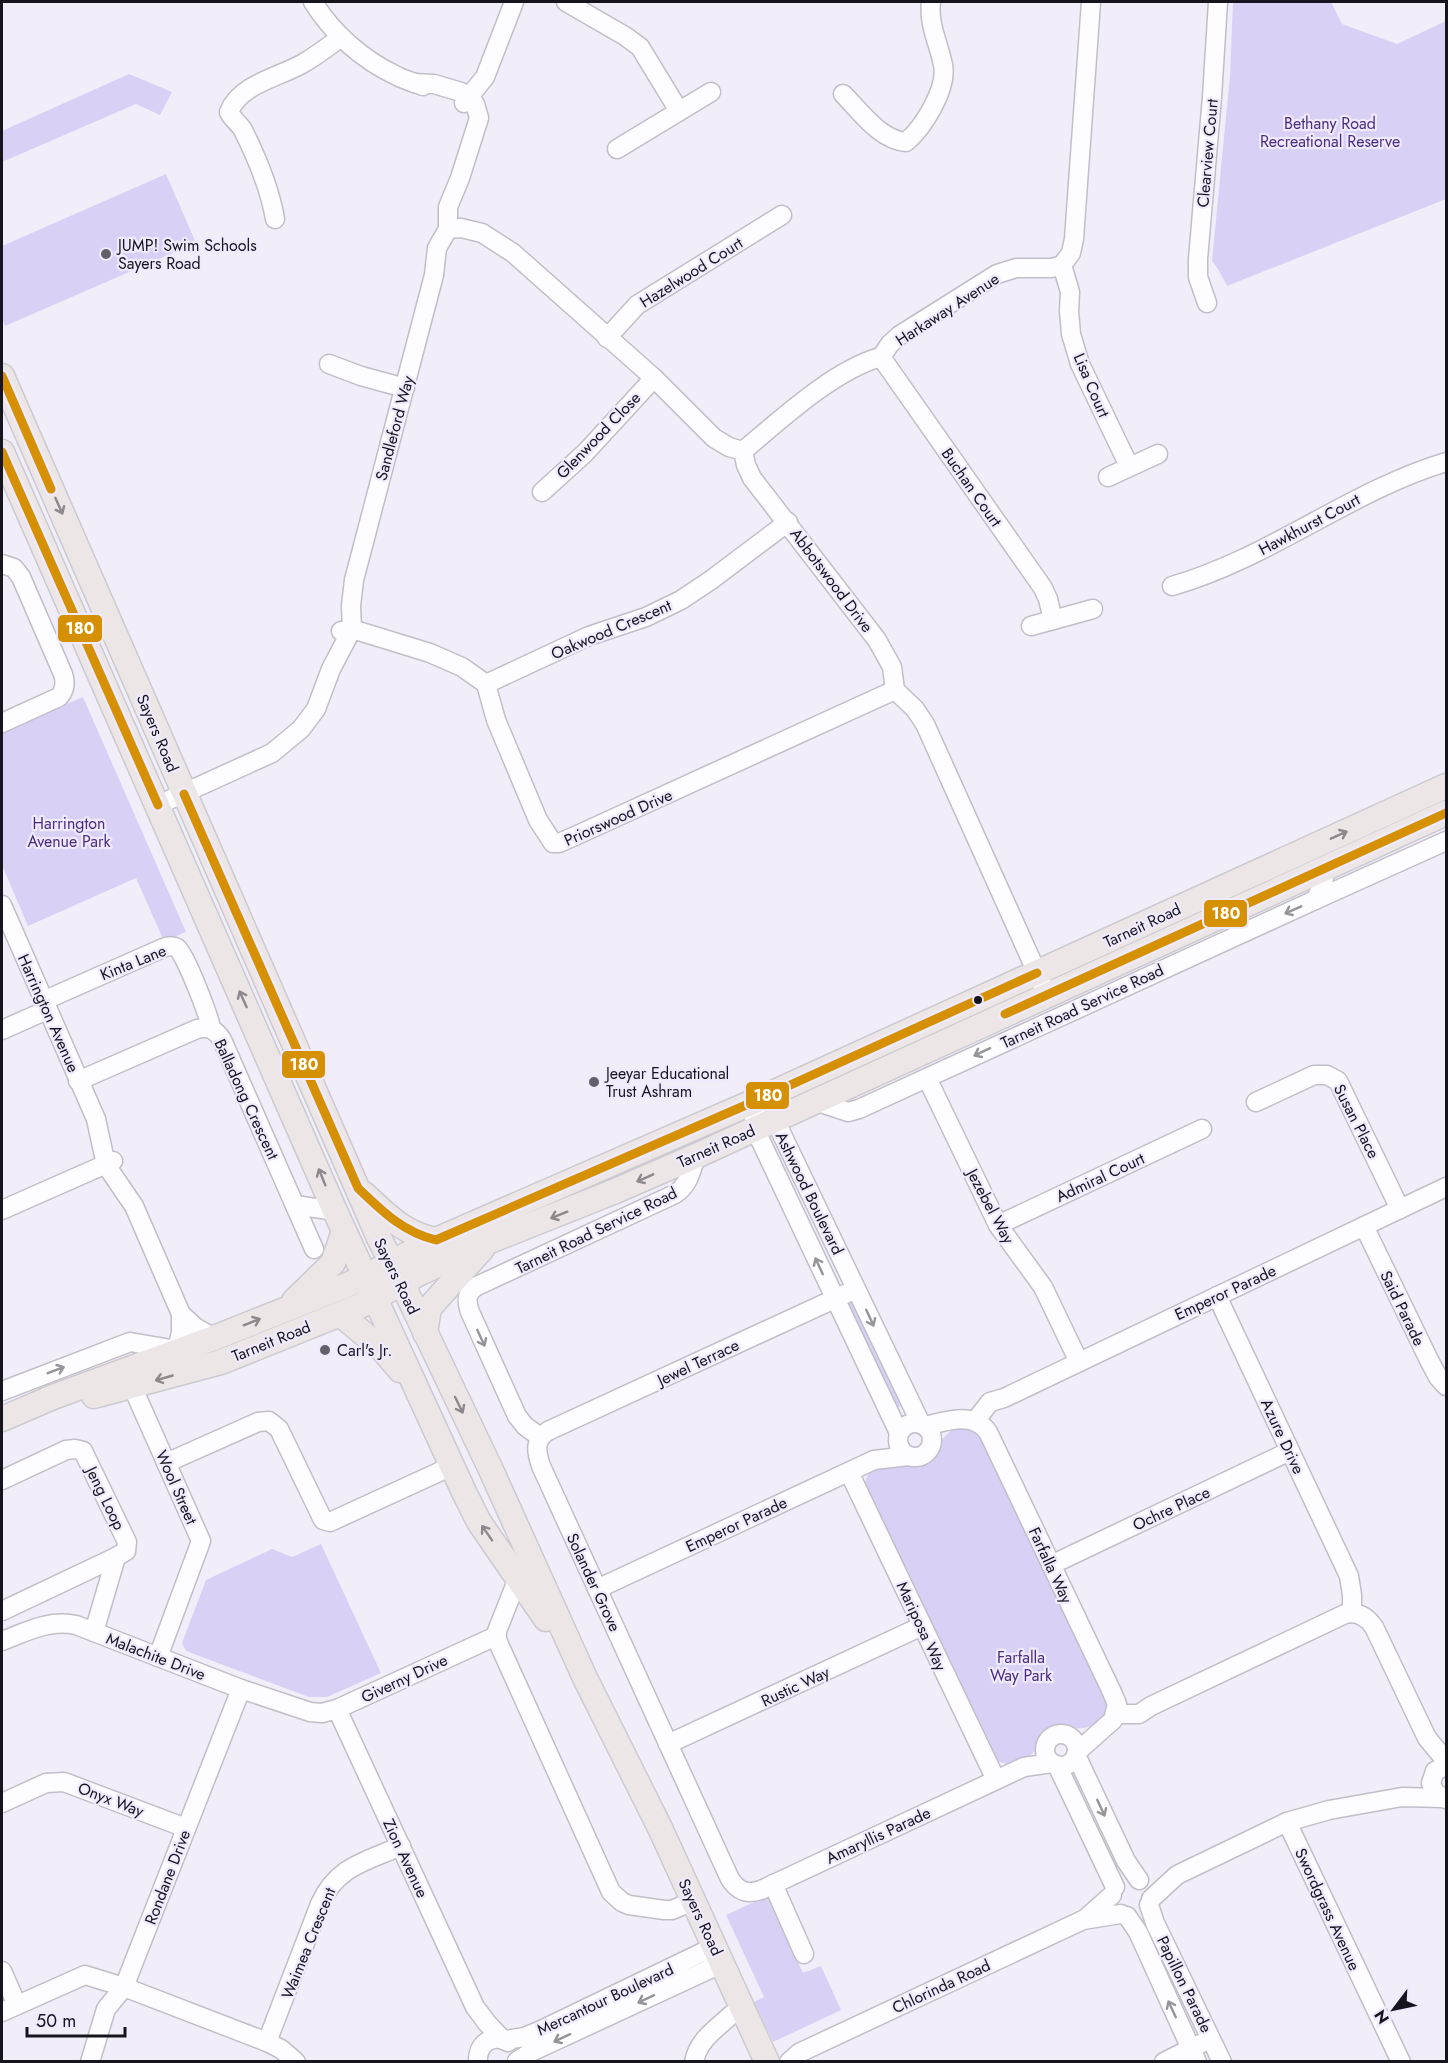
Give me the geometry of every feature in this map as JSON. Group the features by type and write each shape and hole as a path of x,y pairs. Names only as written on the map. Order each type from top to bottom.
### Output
{"main road":[{"name":"Sayers Road","path":"2,380 390,1262 491,1470 585,1678 631,1773 651,1833 687,1903 731,2014 773,2060"},
{"name":"Sayers Road","path":"2,452 340,1221 452,1466 479,1522 585,1678"},
{"name":"Tarneit Road","path":"2,1419 220,1362 340,1314 370,1288 390,1262 436,1240 753,1102 1446,786"},
{"name":"Tarneit Road","path":"2,1419 53,1396 213,1338 288,1307 402,1283 490,1241 613,1192 765,1125 1446,813"},
{"path":"1157,917 1207,905 1302,861 1314,861 1322,868"},
{"path":"358,1188 405,1230 416,1236 436,1240"},
{"path":"288,1307 333,1263 340,1221"},
{"path":"425,1333 429,1308 490,1241"},
{"path":"340,1314 382,1349 416,1387"},
{"name":"Sayers Road","path":"711,1959 773,2060"}],"street":[{"path":"313,2 341,37 368,60 398,77 466,100 486,77 513,2"},
{"path":"566,2 640,47 679,111"},
{"path":"843,94 883,133 898,141 906,142 915,134 942,85 944,68 933,32 931,2"},
{"path":"1062,265 1071,253 1074,239 1091,2"},
{"name":"Clearview Court","path":"1207,303 1198,277 1198,259 1218,2"},
{"path":"275,219 272,198 250,146 242,128 229,112 232,105 245,92 300,65 341,37"},
{"path":"616,149 711,92"},
{"name":"Sandleford Way","path":"158,805 272,753 293,737 316,709 331,669 333,649 348,632 342,611 354,580 434,275 454,230 448,207 460,178 465,156 471,115 466,100"},
{"name":"Hazelwood Court","path":"607,338 637,304 782,215"},
{"path":"454,230 506,248 654,378 714,438 729,447 743,451"},
{"name":"Harkaway Avenue","path":"743,451 790,412 847,372 867,361 881,357 900,335 997,274 1016,268 1052,268 1062,265"},
{"name":"Lisa Court","path":"1062,265 1070,292 1071,334 1080,363 1129,466"},
{"name":"Buchan Court","path":"881,357 1043,588 1053,620"},
{"path":"329,364 361,376 405,388"},
{"name":"Glenwood Close","path":"542,492 585,453 654,378"},
{"name":"Abbotswood Drive","path":"743,451 752,478 877,640 892,667 895,690"},
{"path":"1108,477 1158,454"},
{"name":"Hawkhurst Court","path":"1172,586 1201,578 1270,546 1358,498 1410,474 1446,462"},
{"name":"Oakwood Crescent","path":"486,684 589,636 646,617 681,600 788,522"},
{"path":"2,564 14,568 21,577 65,683 59,697 2,723"},
{"path":"1031,626 1093,609"},
{"path":"348,632 377,635 400,645 430,653 462,667 486,684"},
{"name":"Priorswood Drive","path":"486,684 496,720 538,820 552,843 575,837 895,690"},
{"path":"895,690 915,709 925,724 1047,994"},
{"path":"1316,900 1446,841"},
{"path":"1316,900 1324,883 1325,875 1322,868"},
{"name":"Tarneit Road Service Road","path":"815,1101 851,1111 1316,900"},
{"name":"Harrington Avenue","path":"2,904 96,1119 110,1163 134,1206 181,1314 181,1332 177,1350"},
{"name":"Kinta Lane","path":"45,1005 163,948 172,946 181,952 205,1007 211,1028"},
{"path":"2,1030 45,1005"},
{"name":"Balladong Crescent","path":"78,1080 197,1029 211,1028 224,1042 315,1249"},
{"name":"Susan Place","path":"1256,1102 1314,1075 1327,1075 1338,1081 1400,1209"},
{"name":"Jezebel Way","path":"927,1078 998,1225 1043,1287 1079,1362"},
{"name":"Ashwood Boulevard","path":"753,1102 856,1289 923,1425"},
{"name":"Ashwood Boulevard","path":"765,1125 835,1299 898,1434"},
{"name":"Admiral Court","path":"998,1225 1202,1129"},
{"name":"Tarneit Road Service Road","path":"540,1437 525,1426 517,1416 470,1312 468,1295 477,1286 675,1194 685,1186 696,1156"},
{"path":"2,1210 110,1163"},
{"name":"Emperor Parade","path":"980,1423 1004,1398 1446,1187"},
{"path":"296,1205 340,1221"},
{"name":"Said Parade","path":"1364,1226 1429,1360 1446,1386"},
{"name":"Jewel Terrace","path":"540,1437 856,1289"},
{"name":"Azure Drive","path":"1217,1296 1349,1575 1356,1614"},
{"name":"Harrington Avenue","path":"181,1314 195,1327 213,1338"},
{"name":"Tarneit Road","path":"2,1391 130,1342 177,1350"},
{"name":"Wool Street","path":"132,1386 201,1541 158,1657"},
{"path":"923,1425 967,1418 980,1423"},
{"path":"930,1448 931,1434 923,1425 916,1422 906,1425 898,1434 900,1450 909,1456 919,1457 930,1448 941,1433 957,1420"},
{"path":"166,1463 258,1422 269,1421 279,1429 323,1520 330,1522 452,1466"},
{"name":"Farfalla Way","path":"980,1423 994,1443 1116,1709"},
{"name":"Emperor Parade","path":"874,1460 898,1434"},
{"name":"Solander Grove","path":"540,1437 536,1447 540,1466 733,1884"},
{"name":"Jeng Loop","path":"2,1480 66,1450 83,1451 127,1542 126,1551 116,1557 2,1612 7,1639"},
{"name":"Ochre Place","path":"1051,1565 1290,1451"},
{"name":"Emperor Parade","path":"597,1589 874,1460 909,1456"},
{"name":"Mariposa Way","path":"849,1472 996,1780"},
{"name":"Jeng Loop","path":"93,1632 116,1557"},
{"path":"496,1636 518,1578"},
{"path":"1055,1764 1067,1765 1071,1762 1077,1753 1109,1724 1116,1709 1151,1706 1345,1614 1356,1614 1370,1621 1374,1627 1426,1738 1437,1772 1431,1784 1433,1790 1445,1799"},
{"name":"Malachite Drive","path":"7,1639 49,1623 63,1622 241,1689 310,1712"},
{"name":"Rustic Way","path":"668,1744 922,1626"},
{"name":"Giverny Drive","path":"310,1712 322,1713 337,1709 496,1636"},
{"name":"Sayers Road","path":"496,1636 530,1717 615,1897 628,1905 672,1910 687,1903"},
{"name":"Rondane Drive","path":"90,2061 106,2009 124,1987 241,1689"},
{"name":"Zion Avenue","path":"337,1709 475,2007 487,2023 515,2049 517,2061"},
{"path":"1098,1732 1057,1734 1048,1740 1046,1755 1055,1764 1113,1891 1114,1905 1124,1915 1143,1913 1150,1902 1177,1875"},
{"path":"1067,1735 1075,1742 1077,1753 1126,1861 1149,1889 1150,1902"},
{"path":"1426,1738 1446,1761"},
{"name":"Amaryllis Parade","path":"1024,1767 1046,1745"},
{"name":"Amaryllis Parade","path":"733,1884 743,1892 752,1893 1024,1767 1055,1764"},
{"path":"1402,1797 1437,1772"},
{"name":"Onyx Way","path":"2,1803 46,1783 64,1782 186,1828"},
{"path":"1113,1891 1128,1878 1141,1880 1177,1875 1287,1822 1329,1810 1402,1797 1445,1799"},
{"name":"Swordgrass Avenue","path":"1287,1822 1401,2061"},
{"name":"Waimea Crescent","path":"267,2042 320,1904 331,1883 345,1871 400,1846"},
{"path":"773,1884 804,1954"},
{"name":"Chlorinda Road","path":"1083,1920 1113,1891"},
{"name":"Papillon Parade","path":"1150,1902 1155,1923 1222,2061"},
{"name":"Chlorinda Road","path":"773,2060 1083,1920 1124,1915"},
{"name":"Papillon Parade","path":"1124,1915 1138,1932 1194,2055"},
{"name":"Mercantour Boulevard","path":"476,2055 489,2040 524,2037 711,1959"},
{"name":"Mercantour Boulevard","path":"517,2061 711,1959"},
{"path":"2,1971 9,2009 85,1975 124,1987 267,2042 281,2049 296,2061"},
{"name":"Zion Avenue","path":"475,2007 479,2029 476,2055"},
{"path":"694,2061 702,2042 731,2014"},
{"path":"1164,2061 1194,2055 1211,2038"}],"green space":[{"name":"Bethany Road Recreational Reserve","path":"1233,2 1331,2 1342,24 1397,44 1446,21 1446,199 1227,286 1212,261 1230,76"},
{"path":"129,74 172,92 160,115 136,104 2,162 2,131"},
{"path":"166,174 196,243 5,326 2,318 2,246"},
{"name":"Harrington Avenue Park","path":"83,697 186,932 164,941 136,878 28,926 2,865 2,732"},
{"path":"854,1301 903,1405 895,1409 847,1304"},
{"name":"Farfalla Way Park","path":"961,1426 979,1430 1109,1702 1108,1714 1100,1721 1082,1728 1052,1729 1046,1733 1031,1755 1009,1764 994,1758 865,1484 869,1474 878,1466 895,1460 915,1462 929,1457 943,1438 953,1429"},
{"path":"321,1544 381,1673 327,1697 309,1697 186,1651 182,1643 206,1580 272,1549 292,1557"},
{"path":"767,1896 803,1973 821,1966 841,2010 773,2042 754,2002 764,1997 726,1915"}],"transit line":[{"name":"180","path":"2,376 51,489"},
{"name":"180","path":"2,452 158,805"},
{"name":"180","path":"184,794 358,1188 403,1226 436,1240 753,1102 1037,973"},
{"name":"180","path":"1005,1014 1446,813"}],"place":[{"name":"JUMP! Swim Schools Sayers Road","path":"106,254"},
{"name":"Jeeyar Educational Trust Ashram","path":"594,1082"},
{"name":"Carl's Jr.","path":"325,1350"}]}
